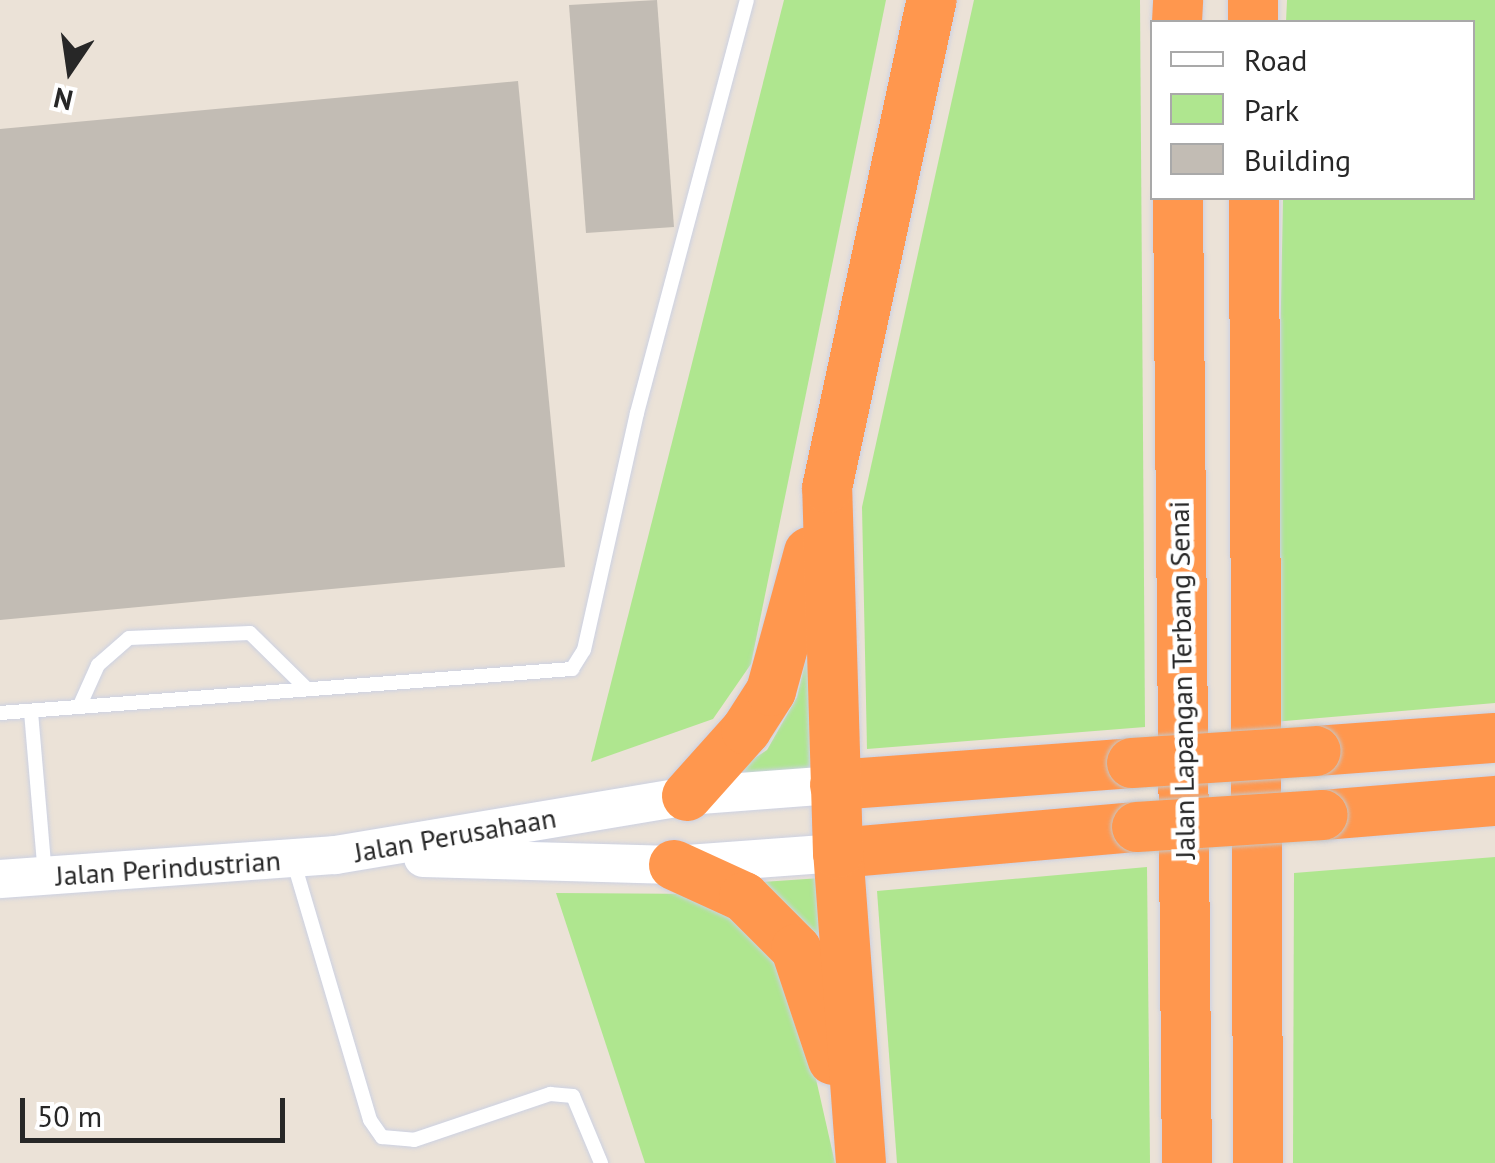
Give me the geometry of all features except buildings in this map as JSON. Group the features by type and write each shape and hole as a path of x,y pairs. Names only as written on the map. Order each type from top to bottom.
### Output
{"highway":[{"path":"687,796 746,730 771,691 827,488 932,0"},
{"name":"Jalan Lapangan Terbang Senai","path":"1178,200 1187,1163"},
{"path":"1254,200 1258,1163"},
{"path":"827,488 838,853 860,1160"},
{"path":"835,785 1495,738"},
{"path":"838,853 1495,801"},
{"path":"674,865 744,897 796,949 860,1160"}],"main road":[{"name":"Jalan Perusahaan","path":"335,856 687,796 835,785"},
{"name":"Jalan Perusahaan","path":"335,856 674,865 838,853"},
{"name":"Jalan Perindustrian","path":"0,879 335,856"}],"lane":[{"path":"0,713 572,669 584,650 637,413 747,0"},
{"path":"80,706 98,665 129,638 250,633 305,687"},
{"path":"31,712 45,876"},
{"path":"293,859 370,1120 382,1138 414,1140 550,1094 573,1096 601,1163"}],"green space":[{"path":"784,0 886,0 751,664 713,719 591,762"},
{"path":"974,0 1140,0 1145,727 867,749 862,507"},
{"path":"1287,0 1495,0 1495,703 1273,722 1283,200 1475,200 1475,20 1286,20"},
{"path":"818,608 819,769 724,778 767,750 797,697"},
{"path":"1495,857 1495,1163 1293,1163 1294,873"},
{"path":"1147,867 1150,1163 897,1163 877,891"},
{"path":"821,878 829,1018 745,883"},
{"path":"556,893 707,894 766,944 797,995 835,1163 645,1163"}]}
